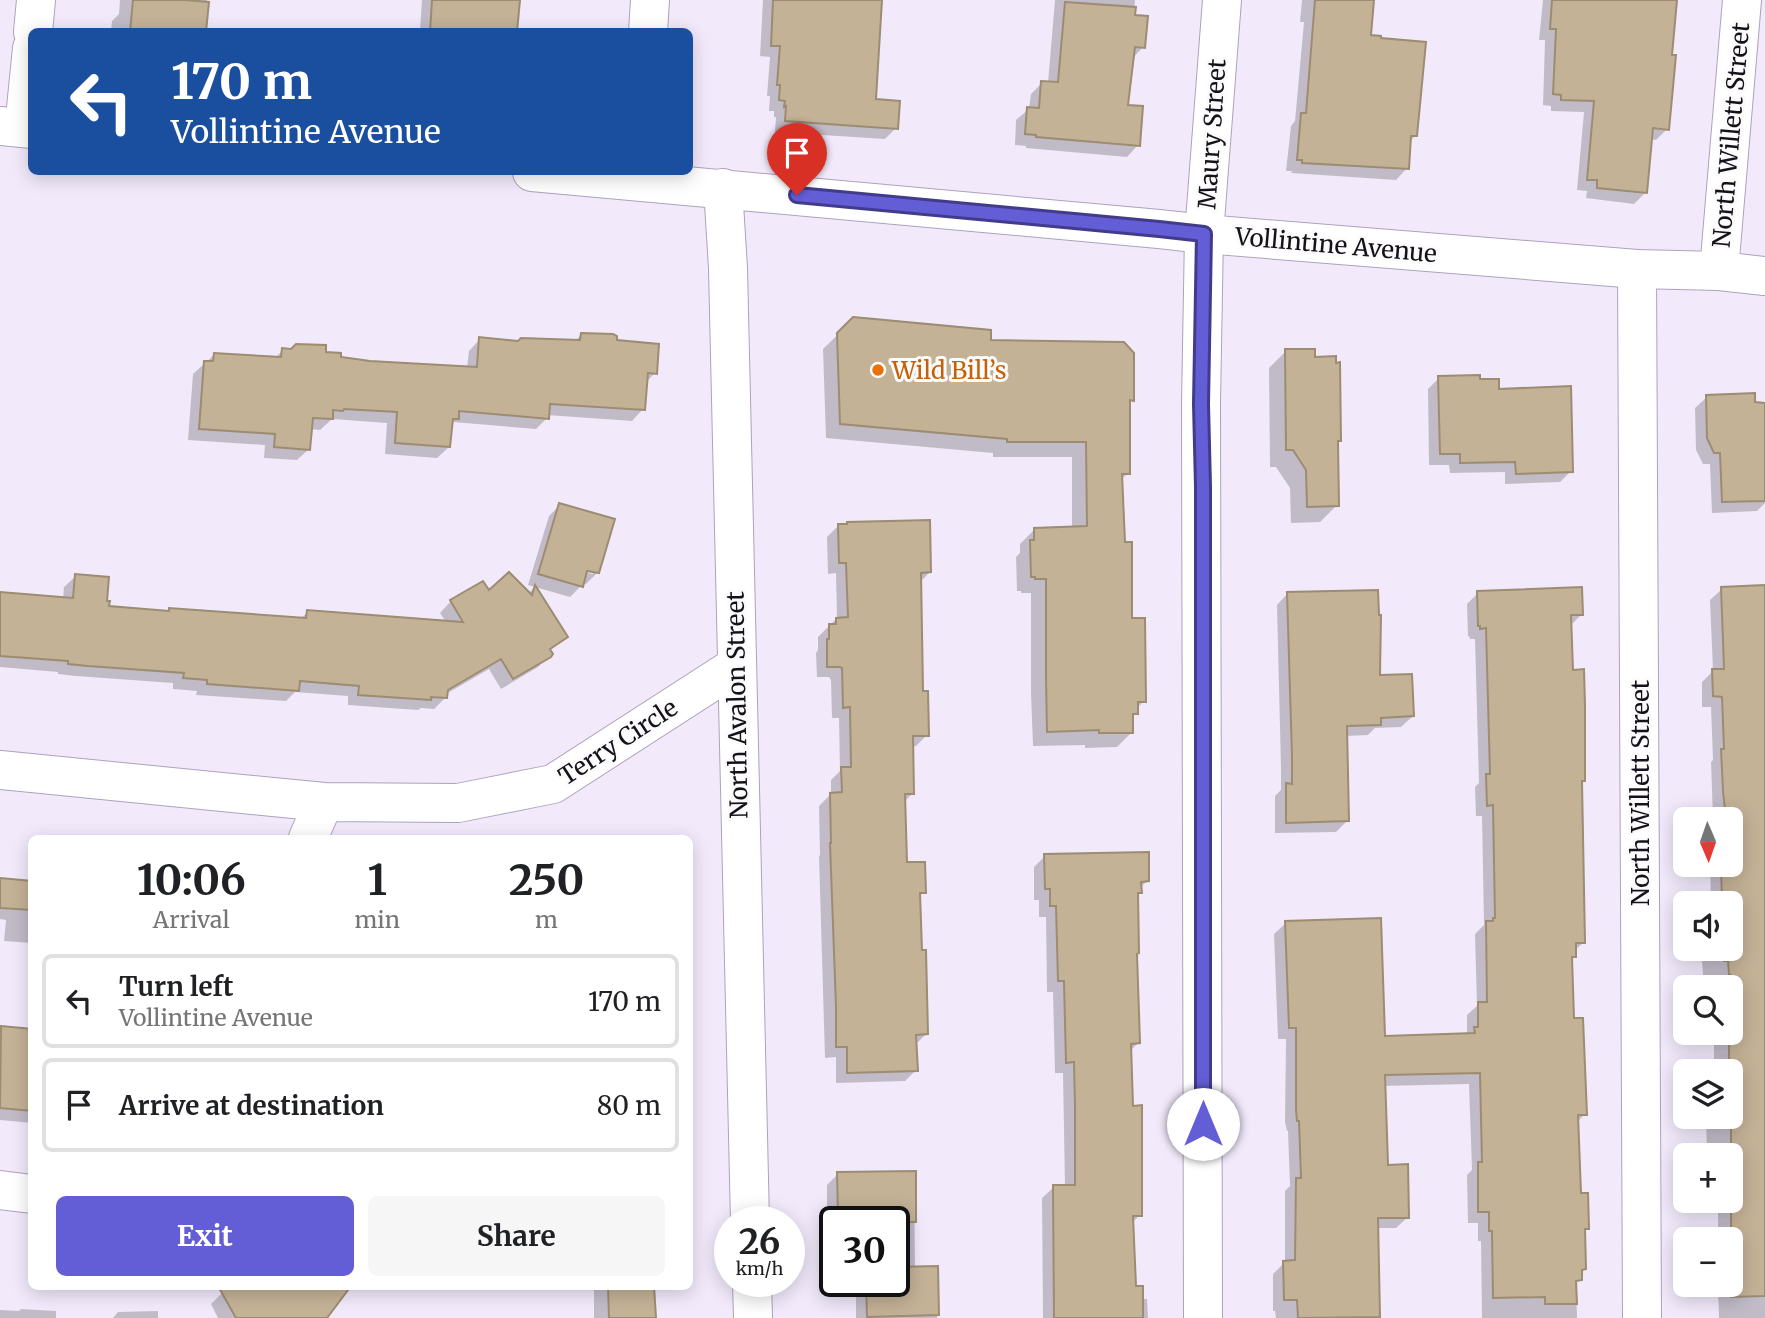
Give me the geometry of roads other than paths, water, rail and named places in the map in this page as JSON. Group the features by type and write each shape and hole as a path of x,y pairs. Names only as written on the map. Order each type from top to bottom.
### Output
{"street":[{"path":"33,28 36,0"},
{"path":"648,28 650,0"},
{"name":"Maury Street","path":"1203,1318 1201,404 1204,234 1222,0"},
{"name":"North Willett Street","path":"1719,271 1742,0"},
{"path":"19,128 28,73"},
{"name":"Vollintine Avenue","path":"612,175 1204,234 1637,269 1765,275"},
{"name":"North Avalon Street","path":"723,188 728,268 750,1206"},
{"name":"North Willett Street","path":"1637,269 1642,1318"},
{"name":"Terry Circle","path":"0,770 324,802 458,803 553,784 736,666"},
{"path":"309,835 324,802"},
{"path":"0,1191 28,1194"},
{"path":"752,1297 752,1318"}],"place":[{"name":"Wild Bill’s","path":"878,370"}]}
